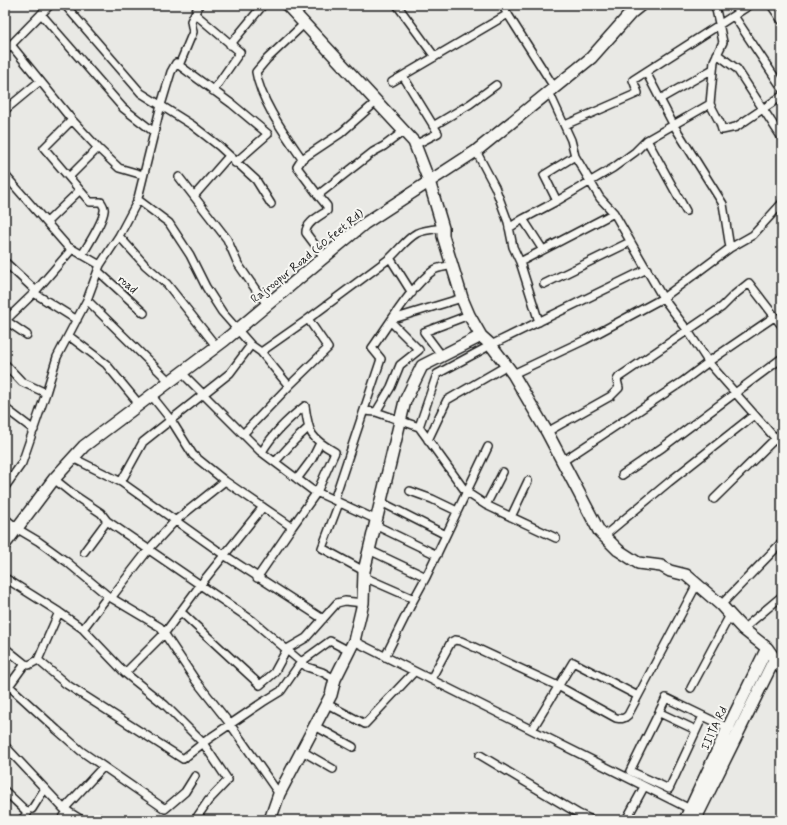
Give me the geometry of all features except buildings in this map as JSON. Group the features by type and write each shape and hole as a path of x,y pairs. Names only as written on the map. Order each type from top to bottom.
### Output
{"street":[{"path":"5,51 50,5"},
{"path":"65,5 141,92 192,125 218,146 235,163 256,180 271,204"},
{"path":"5,487 22,464 57,357 87,300 99,268 119,236 138,199 161,105 171,72 176,63 180,63 193,32 191,21 199,5"},
{"path":"230,45 263,5"},
{"path":"287,5 414,142 429,181 443,228 443,236 462,298 469,315 481,336 491,345 510,370 547,432 599,531 618,550 638,563 661,566 670,571 686,575 698,584 721,605 743,629 767,648 782,669"},
{"path":"397,5 435,57"},
{"path":"502,5 552,90 571,140 575,156 600,198 614,213 663,298 688,331 708,362 782,446"},
{"name":"Rajroopur Road (60 feet Rd)","path":"5,544 54,479 84,446 216,346 364,224 476,151 590,58 631,13 641,5"},
{"path":"715,5 723,42 714,61 710,104 720,122 722,130 736,127 782,96"},
{"path":"565,125 638,93 633,80 750,5"},
{"path":"771,5 782,21"},
{"path":"41,14 123,108 154,132"},
{"path":"195,14 240,52 213,91"},
{"path":"392,82 508,14"},
{"path":"734,16 782,88"},
{"path":"302,160 277,123 258,83 256,72 305,24"},
{"path":"11,45 72,120 98,148 119,168 144,175"},
{"path":"717,54 737,69 782,138"},
{"path":"176,63 232,104 268,134 235,163"},
{"path":"660,99 713,69"},
{"path":"646,72 673,124 723,204 730,248"},
{"path":"403,76 438,133 415,145"},
{"path":"5,110 40,81"},
{"path":"433,126 470,104 496,85"},
{"path":"324,257 306,233 306,230 308,225 327,211 327,206 297,167 302,160 341,133 376,102"},
{"path":"509,228 613,168 635,152 647,140 710,104"},
{"path":"72,120 44,148 90,202 101,202 104,211 101,220 82,255"},
{"path":"318,196 373,152 384,146 404,131"},
{"path":"647,140 686,211"},
{"path":"69,177 98,148"},
{"path":"476,151 494,187 509,228 539,322"},
{"path":"194,196 229,156"},
{"path":"558,201 544,174 575,156"},
{"name":"road","path":"5,175 67,246 99,268 144,313"},
{"path":"179,177 227,239 238,264 267,304"},
{"path":"47,222 80,190"},
{"path":"138,199 169,223 222,312 251,345 261,352 289,386"},
{"path":"428,440 447,400 510,370 585,340 663,298 730,248 753,235 782,203"},
{"path":"520,262 614,213"},
{"path":"524,219 543,250"},
{"path":"261,352 308,320 398,252 403,245 417,233 443,228"},
{"path":"119,236 145,266 167,284 216,346"},
{"path":"544,284 630,242"},
{"path":"28,335 5,320 35,292 72,249"},
{"path":"390,258 412,293"},
{"path":"5,262 35,292 77,320"},
{"path":"414,599 364,574 322,548 381,358 372,348 420,283 435,269 452,265"},
{"path":"419,427 437,374 491,345 646,269"},
{"path":"547,432 611,396 619,388 617,380 619,377 722,307 749,283 782,326"},
{"path":"392,320 462,298"},
{"path":"87,300 169,381"},
{"path":"442,356 424,332 469,315"},
{"path":"563,461 682,382 708,362 774,317"},
{"path":"243,434 328,348 308,320"},
{"path":"376,412 391,387 400,365 419,350 392,320"},
{"path":"69,336 106,364 140,404"},
{"path":"270,820 279,794 327,704 335,679 351,646 363,604 364,574 369,550 405,401 422,366 481,336"},
{"path":"121,482 143,442 230,373 251,345"},
{"path":"622,475 663,447 782,358"},
{"path":"5,364 22,382 46,393"},
{"path":"181,372 262,452 297,479 317,492 437,555"},
{"path":"151,395 171,420 193,455 225,481 292,527"},
{"path":"257,578 317,492 335,452 312,437 305,406 286,420 262,452"},
{"path":"5,408 34,430"},
{"path":"364,411 376,412 419,427 466,492 486,505 556,538"},
{"path":"604,536 669,482 754,415"},
{"path":"275,462 309,427"},
{"path":"714,499 782,432"},
{"path":"297,479 312,459 320,443"},
{"path":"385,657 437,555 488,447"},
{"path":"73,458 121,482 143,496 175,521 257,578 322,619"},
{"path":"486,505 503,472"},
{"path":"54,479 74,495 101,513 107,521 201,584 252,621 301,662 335,679"},
{"path":"83,629 149,549 175,521 225,481"},
{"path":"512,517 528,481"},
{"path":"410,491 432,499 457,511"},
{"path":"381,502 446,534"},
{"path":"125,673 164,634 201,584 263,507"},
{"path":"5,521 38,541 67,562 110,597 160,627 196,681 230,724 279,794"},
{"path":"84,552 107,521"},
{"path":"721,605 782,542"},
{"path":"369,550 426,577"},
{"path":"5,578 83,629 125,673 165,705 203,743 228,780 208,801 195,820"},
{"path":"431,679 451,642 455,640 461,641 558,686 621,719 625,718 698,584"},
{"path":"743,629 782,596"},
{"path":"181,612 260,685 274,673 287,649 306,638 337,603 345,601 363,604"},
{"path":"5,648 25,664 29,665 38,660 59,612"},
{"path":"691,688 730,616"},
{"path":"38,660 66,684 183,759 230,724 281,691 301,662 330,641 385,657 532,730 694,814"},
{"name":"IIITA Rd","path":"694,814 728,728 767,648"},
{"name":"IIITA Rd","path":"685,820 694,814 740,729 775,658"},
{"path":"532,730 573,662 638,696"},
{"path":"25,664 7,688 103,766 164,809 185,792 195,776"},
{"path":"327,704 365,724 414,672"},
{"path":"703,716 669,789 630,771 660,713 666,698 728,728 740,729"},
{"path":"660,713 696,730"},
{"path":"315,726 353,747"},
{"path":"5,746 44,790 66,810 82,820"},
{"path":"302,751 333,769"},
{"path":"480,755 578,817 592,820"},
{"path":"61,820 66,810 103,766"},
{"path":"626,820 644,787"},
{"path":"32,809 44,790"},
{"path":"5,791 25,810 27,814 21,820"},
{"path":"96,820 98,818 104,820"}]}
